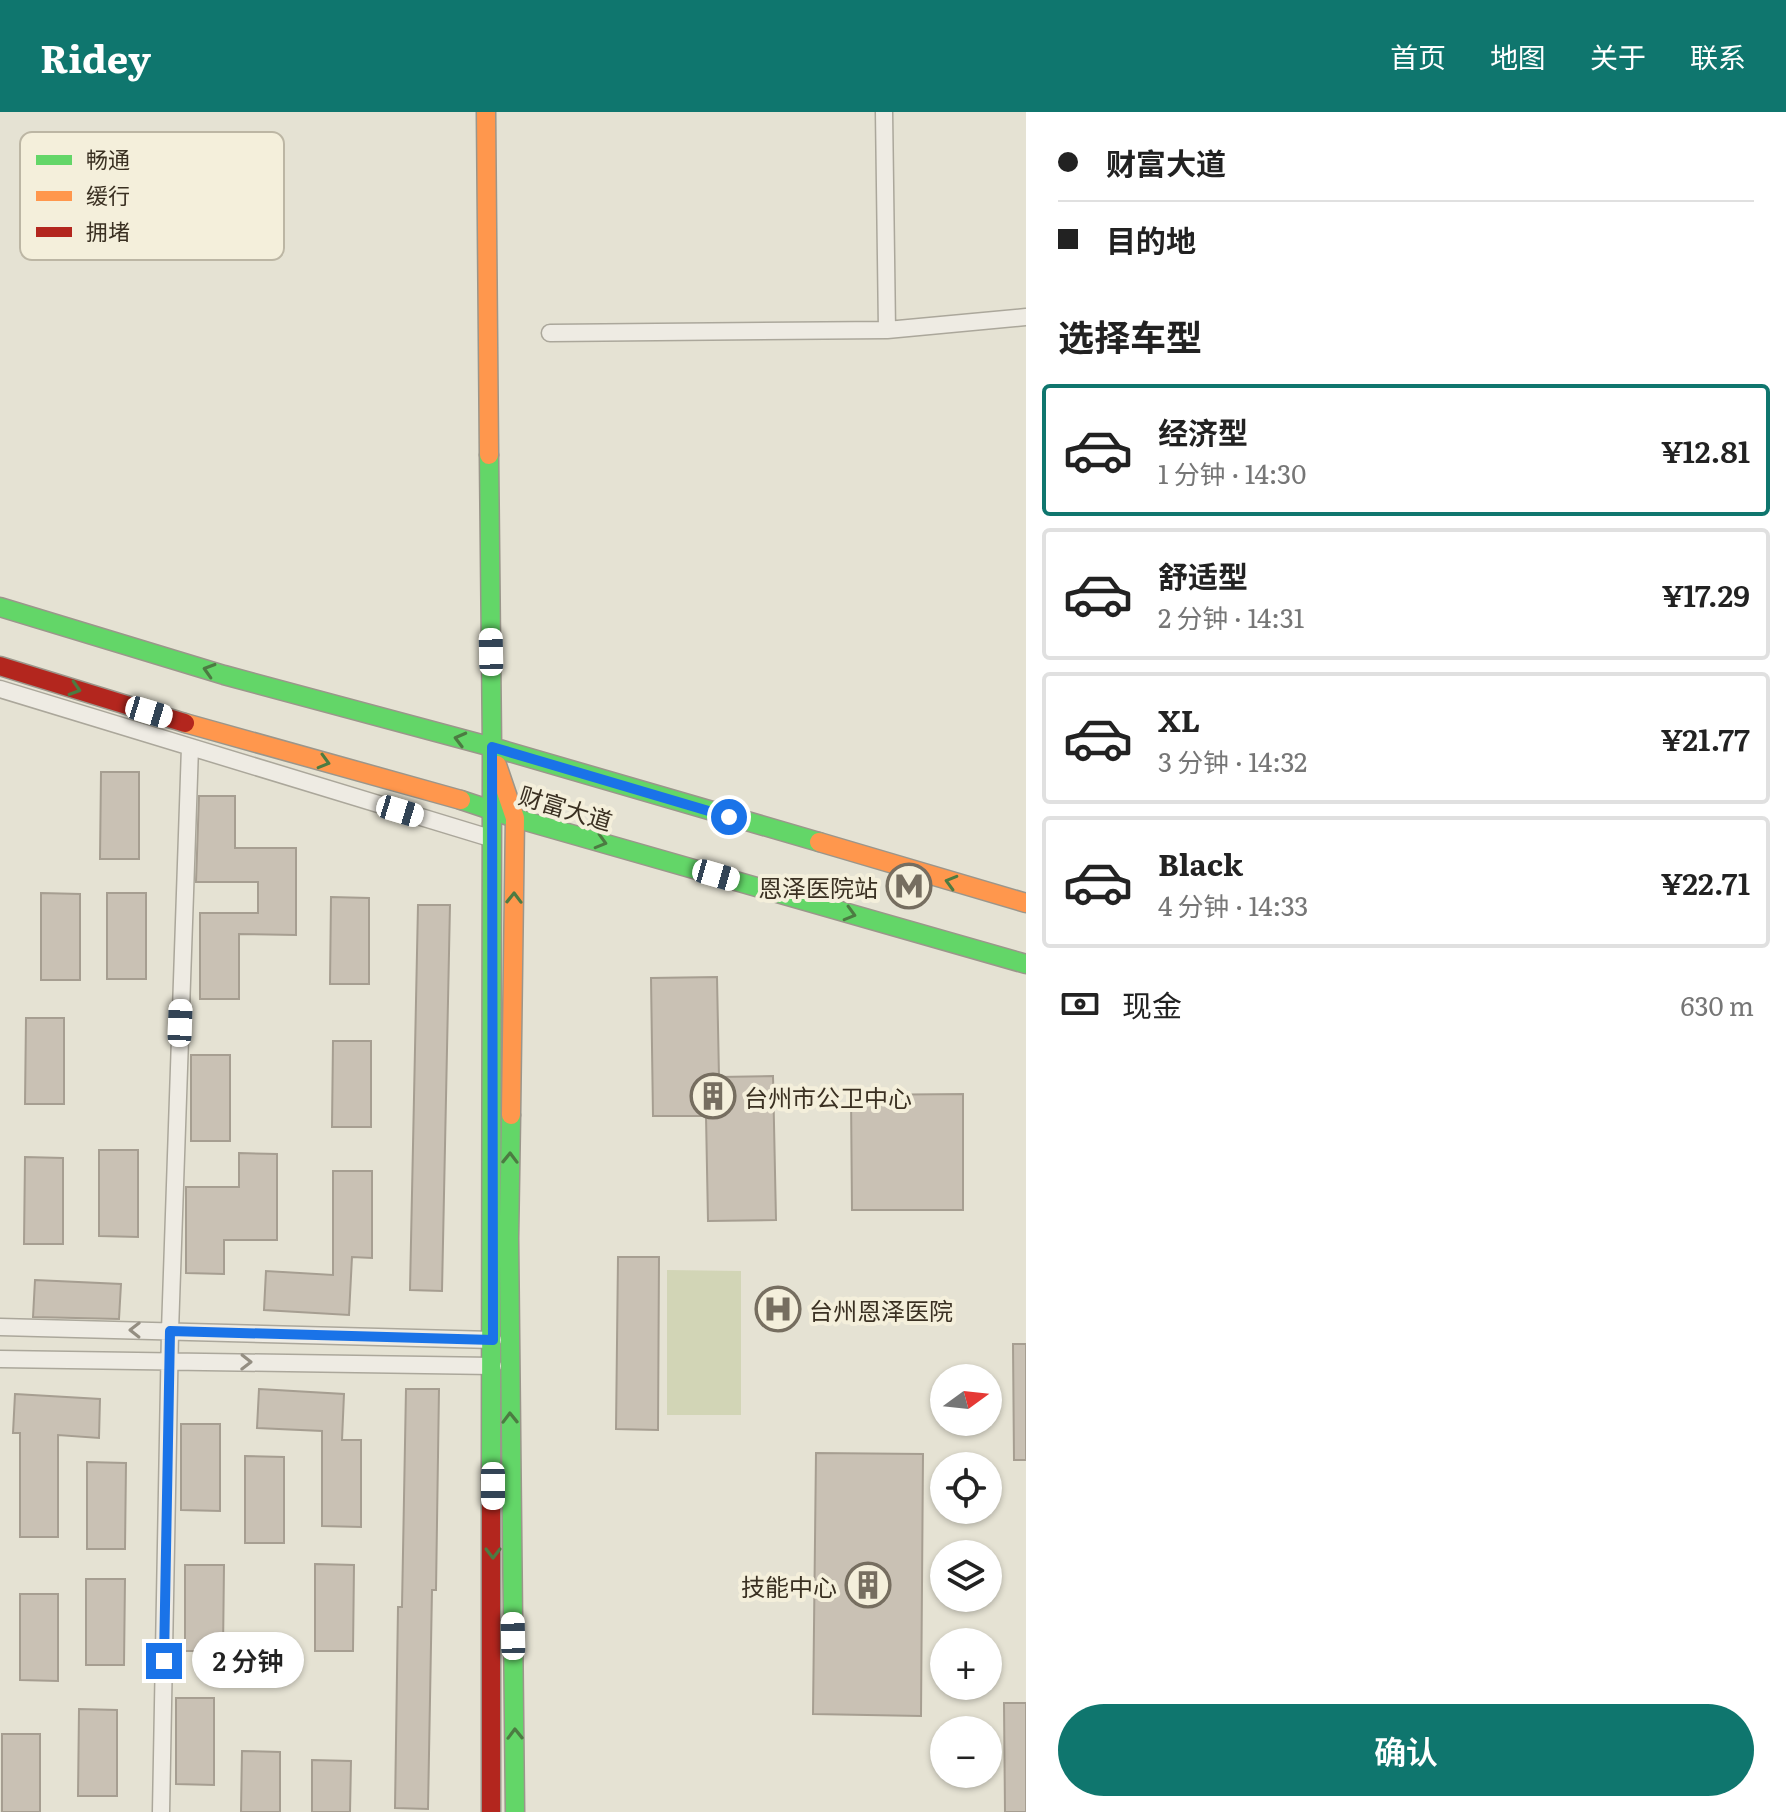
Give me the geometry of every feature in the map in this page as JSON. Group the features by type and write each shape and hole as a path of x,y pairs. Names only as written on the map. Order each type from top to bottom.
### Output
{"main road":[{"path":"486,112 492,747 491,1812"},
{"name":"财富大道","path":"0,607 224,675 492,747 1026,903"},
{"name":"财富大道","path":"0,666 209,730 1026,964"},
{"path":"492,747 515,818 509,1238 515,1812"}],"street":[{"path":"884,112 887,330"},
{"path":"550,333 887,330 1026,317"},
{"path":"0,689 490,838"},
{"path":"161,1812 169,1360 190,747"},
{"path":"0,1327 493,1340"},
{"path":"0,1359 493,1366"}],"green space":[{"path":"667,1270 741,1271 741,1415 667,1415"}],"building":[{"path":"101,772 139,772 139,859 100,859"},
{"path":"199,796 235,796 235,848 296,848 296,935 239,934 239,999 200,999 200,913 258,913 258,882 196,882"},
{"path":"41,893 80,894 80,980 41,980"},
{"path":"107,893 146,893 146,979 107,979"},
{"path":"331,897 369,898 369,984 330,984"},
{"path":"418,905 450,905 442,1291 410,1290"},
{"name":"台州市公卫中心","path":"717,977 719,1077 773,1076 776,1220 708,1221 706,1116 653,1116 651,978"},
{"path":"26,1018 64,1018 64,1104 25,1104"},
{"path":"333,1041 371,1041 371,1127 332,1127"},
{"path":"191,1055 230,1055 230,1141 191,1141"},
{"path":"963,1094 963,1210 852,1210 851,1095"},
{"path":"99,1150 138,1150 138,1237 99,1236"},
{"path":"239,1153 277,1154 277,1240 224,1240 224,1274 186,1273 186,1187 239,1187"},
{"path":"25,1157 63,1158 63,1244 24,1244"},
{"path":"333,1171 372,1171 372,1258 352,1257 349,1315 264,1310 266,1271 333,1275"},
{"path":"618,1257 659,1257 658,1430 616,1429"},
{"path":"35,1280 121,1284 119,1319 33,1317"},
{"path":"1013,1344 1026,1344 1026,1460 1014,1460"},
{"path":"259,1389 344,1394 342,1440 361,1440 361,1527 322,1526 322,1431 257,1428"},
{"path":"406,1389 439,1389 428,1809 395,1808"},
{"path":"15,1394 100,1399 99,1438 58,1435 58,1537 20,1537 20,1433 13,1433"},
{"path":"181,1424 220,1424 220,1511 181,1510"},
{"name":"技能中心","path":"816,1453 923,1454 921,1716 813,1714"},
{"path":"245,1456 284,1457 284,1543 245,1543"},
{"path":"87,1462 126,1463 125,1549 87,1549"},
{"path":"315,1564 354,1565 353,1651 315,1651"},
{"path":"185,1565 224,1565 223,1651 185,1651"},
{"path":"86,1579 125,1579 124,1665 86,1665"},
{"path":"20,1594 58,1594 58,1681 20,1680"},
{"path":"176,1698 214,1698 214,1785 176,1784"},
{"path":"1004,1703 1026,1703 1026,1812 1005,1812"},
{"path":"79,1709 117,1710 117,1796 78,1796"},
{"path":"2,1734 40,1734 40,1812 2,1812"},
{"path":"242,1751 280,1752 280,1812 241,1812"},
{"path":"312,1760 351,1761 350,1812 312,1812"}],"traffic: fast":[{"path":"489,455 492,747 491,1479"},
{"path":"0,607 224,675 492,747 819,842"},
{"path":"461,800 1026,964"},
{"path":"511,1115 509,1238 515,1812"}],"traffic: slow":[{"path":"486,112 489,455"},
{"path":"185,723 461,800"},
{"path":"497,765 515,818 511,1115"},
{"path":"819,842 1026,903"}],"traffic: jam":[{"path":"0,666 185,723"},
{"path":"491,1479 491,1812"}],"place":[{"name":"恩泽医院站","path":"909,886"},
{"name":"台州市公卫中心","path":"713,1096"},
{"name":"台州恩泽医院","path":"778,1309"},
{"name":"技能中心","path":"868,1585"}],"route":[{"path":"164,1661 170,1331 493,1340 492,747 729,817"}]}
